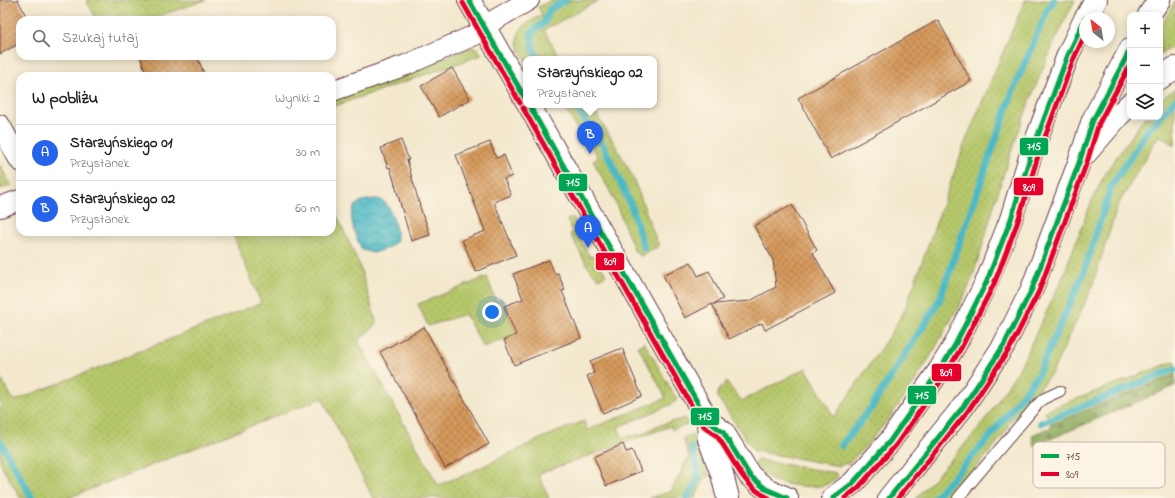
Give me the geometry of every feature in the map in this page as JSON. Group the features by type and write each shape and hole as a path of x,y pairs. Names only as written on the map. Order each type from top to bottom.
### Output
{"main road":[{"path":"469,0 523,95"},
{"path":"1089,12 1096,0"},
{"path":"1151,12 1159,0"},
{"path":"833,498 853,482 890,441 939,371 955,345 988,281 1031,154 1068,54 1079,31"},
{"path":"889,498 963,407 1004,345 1032,289 1080,160 1093,120 1127,56"},
{"path":"1163,76 1175,68"},
{"path":"1080,160 1127,107"},
{"path":"531,108 708,421 723,432 750,476 766,489 786,498"},
{"path":"708,421 709,439 722,474 728,498"}],"street":[{"path":"336,90 406,66 475,35 484,26 529,0"},
{"path":"0,125 16,154"},
{"path":"0,207 16,201"}],"lane":[{"path":"958,498 1036,406 1043,399 1060,391"}],"green space":[{"path":"86,0 206,0 159,16 95,16"},
{"path":"552,0 599,0 544,30 558,56 523,57 519,46 519,34 526,24 542,15 538,7"},
{"path":"1025,0 1075,0 1044,66 1026,111 1002,179 969,287 926,364 903,399 877,433 848,464 846,463 840,466 754,451 718,398 720,389 726,382 742,401 806,368 834,417 893,330 905,309 966,140"},
{"path":"1175,2 1175,46 1163,52 1163,48 1163,22"},
{"path":"473,47 478,49 482,55 336,106 336,98"},
{"path":"1175,89 1175,146 1159,135 1118,205 1091,290 1052,373 1007,425 1009,427 993,448 950,498 916,498 982,425 1020,367 1061,281 1092,200 1106,172 1143,120 1163,120 1163,98"},
{"path":"563,108 592,108 612,139 631,174 659,246 641,256 635,252 613,197 593,161 598,158 588,139 583,142 571,118"},
{"path":"0,165 11,185 0,189"},
{"path":"336,214 359,264 377,324 358,341 438,485 467,474 544,437 584,421 587,430 666,398 638,346 644,342 677,400 670,405 618,427 622,437 642,434 656,426 685,418 688,424 672,430 671,426 538,474 549,498 373,498 322,398 68,498 20,498 0,463 0,377 14,401 261,303 234,236 336,236"},
{"path":"573,217 584,237 580,239 590,257 595,255 606,275 599,279 588,267 570,234 573,232 567,220"},
{"path":"487,277 496,301 502,299 516,335 483,347 465,314 428,326 418,304"},
{"path":"1175,361 1175,375 1051,425 1045,411"},
{"path":"1175,375 1175,386 1043,442 1033,442 1032,435 1051,427 1051,425"},
{"path":"692,435 709,476 705,478 695,498 650,498 671,491 689,456 683,438"},
{"path":"758,460 836,473 838,477 827,484 813,487 783,483 772,480 762,473 754,463"}],"water":[{"path":"374,199 385,202 391,212 395,224 397,241 388,248 373,253 362,250 354,231 352,217 356,205 362,201"}],"building":[{"path":"0,0 18,0 26,16 16,16 16,45 0,54"},
{"path":"938,20 971,81 831,159 798,98"},
{"path":"141,60 199,60 203,72 146,72"},
{"path":"452,68 470,99 439,117 421,86"},
{"path":"401,140 409,160 407,160 423,217 430,235 411,241 390,167 388,168 381,148"},
{"path":"490,142 496,158 504,155 512,176 504,179 511,195 494,202 516,255 476,272 462,240 485,231 456,155"},
{"path":"792,205 817,250 813,253 835,293 765,330 762,323 729,339 712,304 685,318 663,275 691,262 698,276 709,271 723,299 713,304 750,301 776,287 773,260 754,226"},
{"path":"549,260 555,274 558,273 565,290 562,291 581,338 514,365 504,340 516,335 504,306 523,299 513,274"},
{"path":"424,327 489,444 445,468 380,352"},
{"path":"622,348 642,396 603,413 587,376 594,373 590,361"},
{"path":"623,444 626,452 632,450 641,471 606,486 594,457"}],"waterway":[{"path":"536,56 534,51 531,34 535,29 544,23 550,9 566,0"},
{"path":"841,446 871,408 939,301 1013,91 1047,11 1054,0"},
{"path":"1163,114 1175,100"},
{"path":"576,108 604,147 632,208 644,248"},
{"path":"934,498 990,437 1037,376 1083,275 1111,187 1147,131 1157,120"},
{"path":"1041,423 1175,369"},
{"path":"0,441 32,498"},
{"path":"687,498 699,478 692,448"}],"transit line":[{"name":"715","path":"469,0 523,95"},
{"name":"809","path":"463,3 520,103"},
{"name":"715","path":"833,498 853,483 890,441 939,371 955,345 987,281 1011,219 1031,154 1068,55 1079,32"},
{"name":"809","path":"845,498 858,488 896,445 945,375 961,348 994,284 1018,221 1038,156 1079,48"},
{"name":"715","path":"889,498 963,407 1004,345 1032,289 1080,160 1093,120 1127,56"},
{"name":"809","path":"898,498 968,411 1010,348 1039,291 1087,162 1099,123 1127,71"},
{"name":"809","path":"523,108 702,424 719,439 740,472 752,487 769,498"},
{"name":"715","path":"531,108 708,421 723,432 750,476 766,489 787,498"}],"place":[{"name":"Starzyńskiego 02","path":"590,154"},
{"name":"Starzyńskiego 01","path":"588,248"}]}
